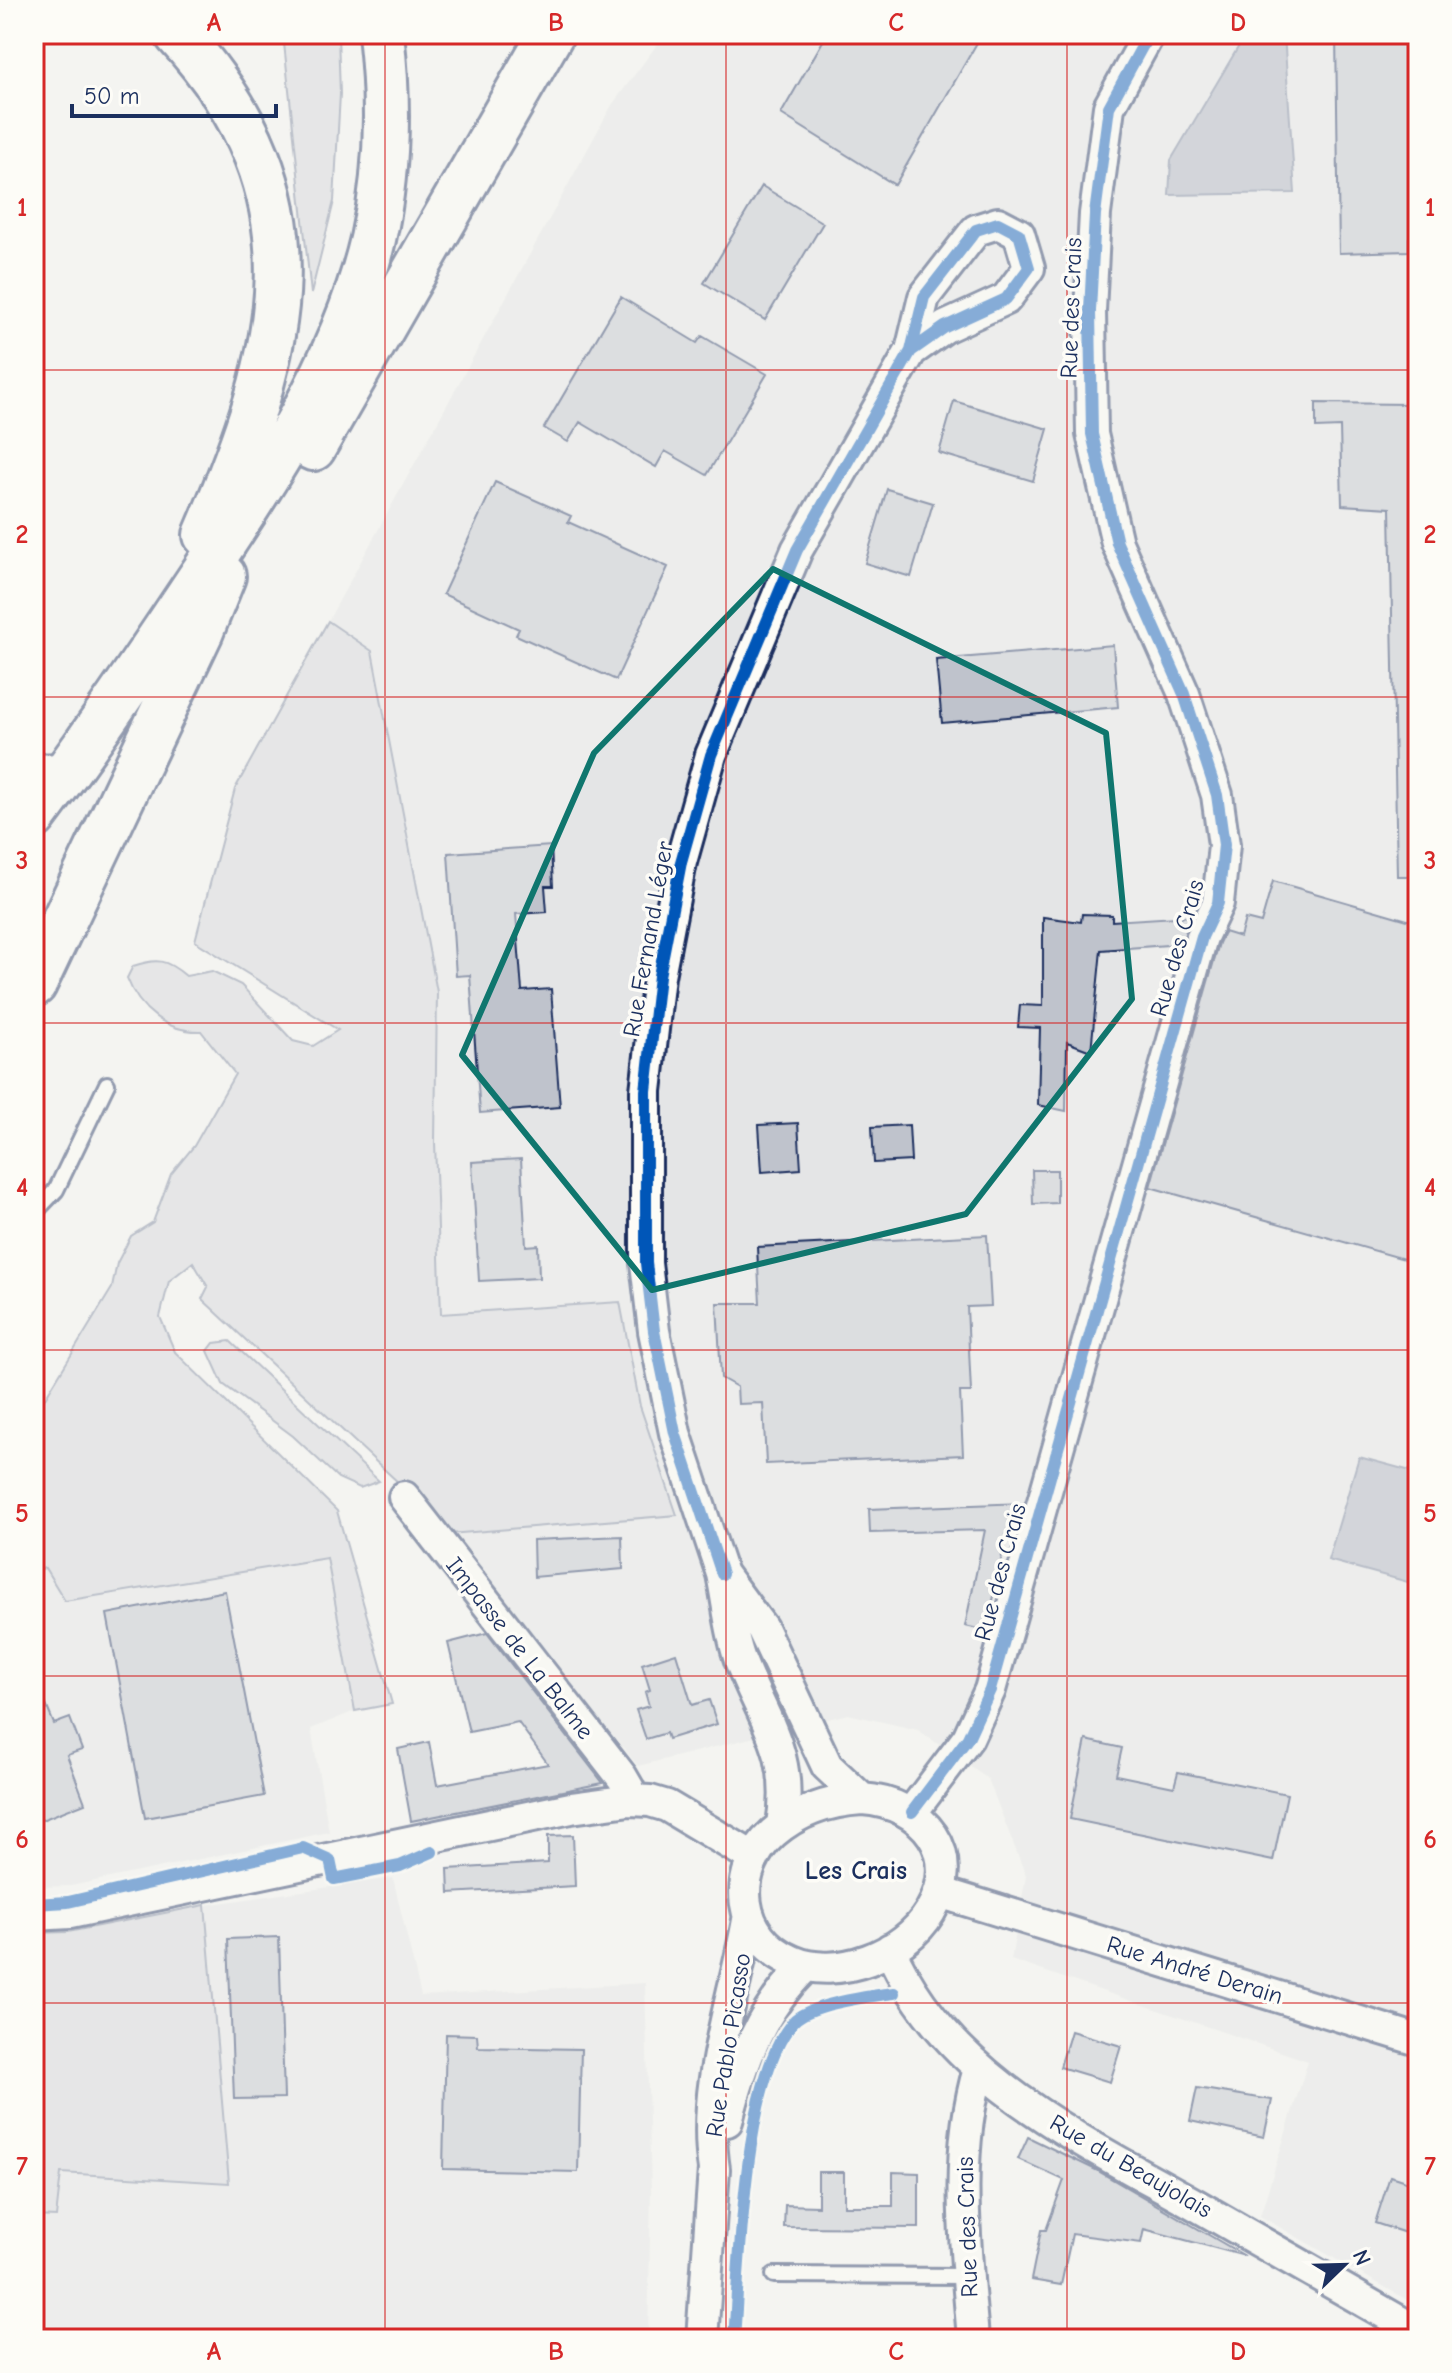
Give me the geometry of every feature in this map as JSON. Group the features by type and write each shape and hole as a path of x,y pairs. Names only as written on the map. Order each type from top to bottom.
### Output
{"highway":[{"path":"34,984 181,634 250,428 275,337 277,241 257,161 232,106 177,34"},
{"path":"181,634 341,334 373,238 386,126 381,34"},
{"path":"34,816 55,761 181,634 361,369 551,34"}],"street":[{"name":"Rue des Crais","path":"912,1812 968,1738 990,1690 1202,937 1218,903 1224,845 1217,795 1184,694 1117,543 1092,434 1090,322 1095,214 1109,107 1149,34"},
{"name":"Rue Fernand Léger","path":"862,1799 827,1766 749,1634 722,1574 675,1433 649,1290 644,1195 646,1091 659,976 681,862 711,755 797,550 887,402 911,351"},
{"name":"Impasse de La Balme","path":"404,1497 622,1777 629,1789 630,1800"},
{"name":"Rue Fernand Léger","path":"749,1634 787,1779 782,1825"},
{"path":"862,1799 888,1802 912,1812 923,1821 941,1860 939,1892 924,1920 890,1949 847,1965 806,1966 768,1947 748,1920 744,1888 754,1858 782,1825 821,1805 862,1799"},
{"path":"34,1915 70,1913 571,1808 630,1800 667,1806 754,1858"},
{"name":"Rue André Derain","path":"939,1892 1418,2040"},
{"name":"Rue Pablo Picasso","path":"714,2169 710,2143 714,2100 748,1920"},
{"name":"Rue du Beaujolais","path":"890,1949 924,2009 979,2069 1055,2123 1418,2332"},
{"name":"Rue Pablo Picasso","path":"702,2339 714,2169 751,2041 777,1996 806,1966"},
{"name":"Rue des Crais","path":"973,2339 964,2133 968,2105 979,2069"}],"lane":[{"path":"34,1213 56,1190 107,1084"},
{"path":"774,2275 968,2276"}],"highlighted area":[{"path":"773,569 1106,733 1132,999 966,1214 652,1290 462,1055 594,753"}],"shaded area":[{"path":"283,34 338,34 340,94 334,201 311,294"},
{"path":"665,34 1418,34 1418,2306 1260,2216 1308,2061 1011,1960 1026,1876 988,1779 918,1730 848,1714 638,1766 449,1534 677,1514 640,1406 620,1302 441,1314 435,1142 437,992 372,651 328,621 612,105"},
{"path":"328,621 372,651 437,992 435,1142 441,1314 620,1302 640,1406 677,1515 449,1534 401,1485 202,1299 208,1287 193,1262 169,1281 160,1317 175,1352 337,1511 392,1704 355,1711 327,1558 65,1601 45,1568 34,1571 34,1416 112,1288 117,1263 131,1236 153,1222 171,1174 194,1146 235,1074 201,1031 177,1028 147,1009 127,978 133,966 161,962 186,976 212,971 241,985 293,1041 313,1046 338,1030 195,941 235,789"},
{"path":"230,1341 379,1481 360,1488 338,1478 293,1436 223,1384 208,1351 214,1343"},
{"path":"327,1558 355,1711 311,1729 329,1832 71,1886 34,1887 34,1571 44,1568 66,1600"},
{"path":"393,1878 421,1996 645,1983 651,2190 648,2339 34,2339 34,2216 56,2217 61,2173 229,2183 205,1905"},
{"path":"205,1905 229,2183 61,2173 56,2217 34,2216 34,1933 68,1932"}],"water":[{"path":"1246,34 1284,34 1295,193 1169,195 1171,160"},
{"path":"1359,1457 1418,1473 1415,1584 1328,1560"}],"building":[{"path":"827,34 982,34 895,185 781,114"},
{"path":"1336,34 1418,34 1418,238 1409,238 1409,251 1339,253"},
{"path":"762,186 823,223 765,320 704,283"},
{"path":"621,297 697,343 702,336 767,374 707,475 665,451 656,467 580,422 568,442 544,428"},
{"path":"954,401 1048,429 1033,481 939,453"},
{"path":"1316,403 1412,404 1413,533 1418,533 1418,876 1397,876 1390,508 1342,505 1340,427 1316,428"},
{"path":"495,482 571,516 568,522 668,567 616,680 516,635 519,629 443,594"},
{"path":"887,489 933,503 911,577 865,563"},
{"path":"1113,645 1118,707 942,723 936,660"},
{"path":"551,846 553,886 545,886 547,912 516,914 522,991 551,989 560,1107 480,1113 470,975 456,976 448,853"},
{"path":"1273,881 1418,923 1418,1263 1150,1187 1219,943 1224,932 1240,937 1245,919 1261,923"},
{"path":"1082,914 1112,915 1112,921 1192,916 1181,944 1101,950 1091,1051 1067,1042 1066,1111 1038,1105 1040,1028 1018,1027 1020,1005 1043,1006 1043,917 1081,922"},
{"path":"798,1123 801,1169 762,1172 759,1125"},
{"path":"909,1125 911,1161 874,1163 872,1127"},
{"path":"521,1159 526,1246 538,1245 539,1278 479,1281 472,1162"},
{"path":"1032,1170 1057,1170 1057,1203 1033,1204"},
{"path":"987,1235 991,1306 967,1307 971,1392 960,1392 963,1455 766,1464 763,1403 738,1404 737,1387 721,1378 717,1303 760,1303 757,1247"},
{"path":"1023,1503 1012,1530 1007,1530 987,1631 965,1626 985,1530 870,1533 869,1509"},
{"path":"622,1536 623,1569 534,1577 533,1540"},
{"path":"225,1591 264,1796 145,1818 107,1614"},
{"path":"487,1633 603,1783 411,1821 398,1749 429,1742 437,1785 548,1764 518,1722 469,1732 448,1643"},
{"path":"676,1653 692,1705 709,1700 717,1724 668,1739 666,1733 646,1739 636,1710 649,1706 645,1692 650,1690 642,1664"},
{"path":"34,1676 54,1724 70,1718 82,1750 67,1755 85,1803 34,1823"},
{"path":"1086,1740 1122,1748 1116,1775 1174,1787 1178,1772 1287,1794 1273,1861 1070,1819"},
{"path":"573,1835 575,1886 449,1893 448,1869 548,1863 548,1836"},
{"path":"279,1937 284,2098 234,2099 228,1939"},
{"path":"1071,2031 1121,2046 1110,2082 1060,2067"},
{"path":"446,2034 477,2035 478,2047 581,2049 578,2172 443,2169"},
{"path":"1197,2088 1272,2100 1264,2137 1190,2121"},
{"path":"1028,2137 1098,2171 1245,2256 1144,2229 1141,2243 1072,2234 1061,2285 1031,2280 1041,2230 1046,2230 1064,2180 1018,2159"},
{"path":"818,2172 844,2172 844,2206 893,2206 893,2172 919,2173 919,2228 784,2227 785,2205 818,2206"},
{"path":"1390,2176 1418,2185 1418,2237 1375,2223"}],"cycle path":[{"path":"912,1812 968,1738 990,1690 1202,937 1218,903 1224,845 1217,795 1184,694 1117,543 1092,434 1090,311 1095,214 1109,107 1149,34"},
{"path":"722,1574 675,1433 654,1331 646,1263 646,1091 659,976 681,862 711,755 797,550 911,351 924,297 976,230 998,223 1019,234 1029,268 1006,299 945,327 911,351"},
{"path":"34,1904 68,1902 303,1848 330,1860 334,1879 400,1866 432,1852"},
{"path":"734,2339 747,2172 764,2083 777,2048 794,2021 802,2015 841,2002 894,1993"}],"district":[{"name":"Les Crais","path":"856,1871"}]}
